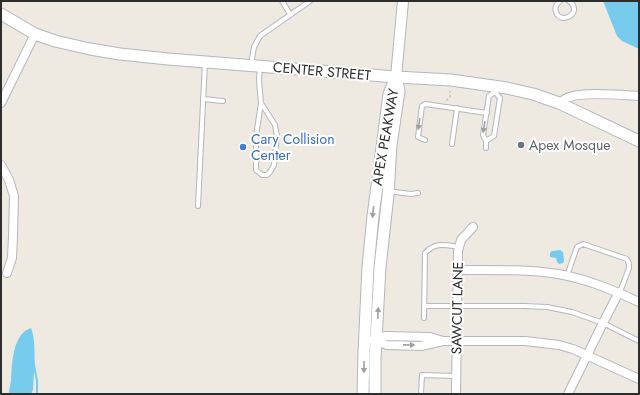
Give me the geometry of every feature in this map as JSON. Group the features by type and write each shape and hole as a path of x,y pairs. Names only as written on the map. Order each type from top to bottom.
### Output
{"main road":[{"name":"CENTER STREET","path":"1,14 35,34 55,41 106,52 168,59 451,80 496,89 533,94 559,103 639,141"},
{"name":"APEX PEAKWAY","path":"375,394 375,359 380,267 391,145 399,91 396,77"},
{"name":"APEX PEAKWAY","path":"363,394 368,267 373,216 389,94 396,77"}],"street":[{"path":"396,77 403,1"},
{"path":"1,103 35,34"},
{"path":"559,103 566,98 575,95 589,94 639,96"},
{"path":"1,165 9,180 14,196 12,258 7,273"},
{"name":"SAWCUT LANE","path":"456,394 459,247 461,240 473,227"},
{"path":"458,270 528,271 567,276 606,287 639,302"},
{"path":"568,394 619,292"},
{"path":"364,340 376,340 385,336 430,337 443,341 504,341 559,345 588,355 639,379"}],"lane":[{"path":"282,1 290,14"},
{"path":"261,103 275,125 277,136 274,165 267,175 262,175 256,170 256,136 261,103 259,80 255,66 254,47 260,36 310,1"},
{"path":"560,1 556,6 556,12 560,17 566,18 571,15 574,10 569,1"},
{"path":"198,206 205,62"},
{"path":"486,141 494,136 500,98 496,89 489,96 483,135 486,141 486,148"},
{"path":"203,99 223,101"},
{"path":"425,140 418,137 422,106 425,104 487,113"},
{"path":"452,144 455,108"},
{"path":"388,191 411,194 418,193"},
{"path":"567,276 577,247 583,244 626,259 629,264 629,268 619,292"},
{"path":"424,318 425,253 435,245 459,247"},
{"path":"424,306 547,307 572,312 603,322 639,341"},
{"path":"421,394 422,375 456,376"}],"path":[{"path":"445,102 450,97 450,91"}],"water":[{"path":"603,1 639,1 639,49 622,41 617,36"},
{"path":"560,250 563,252 564,261 563,263 559,264 556,258 550,257 550,253 552,251"},
{"path":"31,328 35,350 33,390 31,394 9,394 14,351 20,337 25,331"}],"waterway":[{"path":"33,359 37,381 37,394"}],"place":[{"name":"Apex Mosque","path":"521,145"},
{"name":"Cary Collision Center","path":"243,147"}]}
